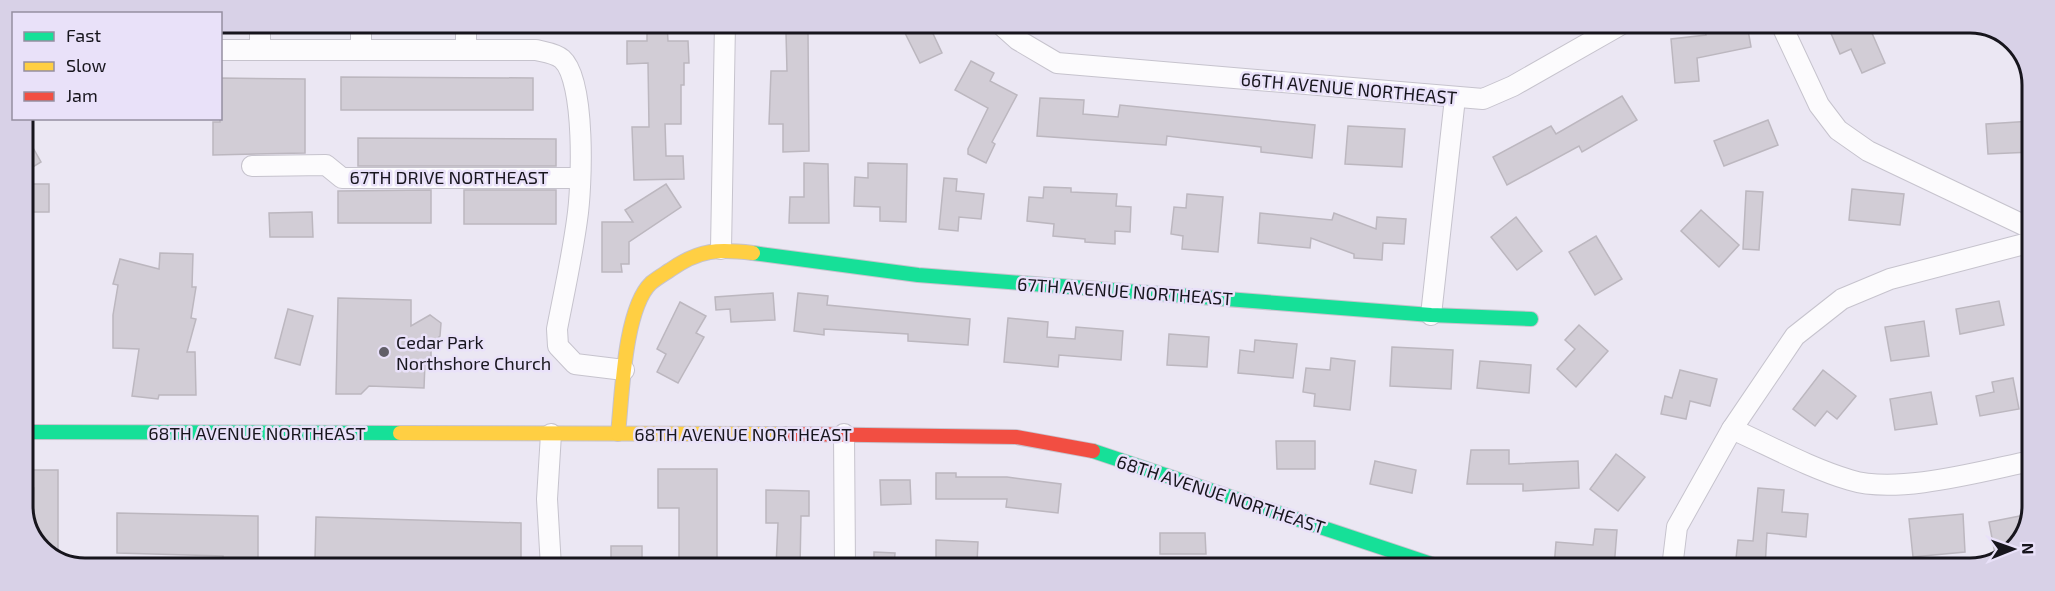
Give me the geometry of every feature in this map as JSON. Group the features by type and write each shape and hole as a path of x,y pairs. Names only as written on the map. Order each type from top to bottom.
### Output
{"street":[{"path":"260,33 260,50"},
{"path":"361,33 361,50"},
{"path":"466,33 466,50"},
{"path":"618,434 624,370 630,329 636,309 650,284 686,259 721,249 725,33"},
{"name":"66TH AVENUE NORTHEAST","path":"1010,33 1057,63 1483,99 1513,86 1606,33"},
{"path":"1785,33 1819,105 1838,130 1868,151 2022,224"},
{"path":"222,50 536,50 561,58 572,72 579,100 579,178 578,218 557,329 558,346 575,364 624,370"},
{"path":"1431,315 1455,98"},
{"name":"67TH DRIVE NORTHEAST","path":"252,166 326,165 342,178 579,178"},
{"path":"1673,558 1677,527 1732,429 1795,336 1842,299 1890,279 2022,245"},
{"name":"67TH AVENUE NORTHEAST","path":"721,249 918,275 1431,315 1531,319"},
{"path":"1732,429 1851,481 1894,484 1939,480 2022,463"},
{"name":"68TH AVENUE NORTHEAST","path":"33,432 844,434 1016,437 1081,447 1413,558"},
{"path":"550,434 547,499 550,558"},
{"path":"844,434 844,558"}],"building":[{"path":"647,33 668,33 668,41 688,41 689,63 684,63 684,85 681,85 681,124 665,124 666,156 683,156 684,179 634,180 632,127 649,127 648,63 627,64 627,41 647,41"},
{"path":"786,33 808,33 809,151 783,152 783,124 769,124 771,71 787,71"},
{"path":"905,33 933,33 942,53 920,63"},
{"path":"1705,33 1749,33 1751,47 1697,58 1699,81 1675,83 1671,39 1706,35"},
{"path":"1831,33 1872,33 1885,63 1862,73 1851,49 1840,54"},
{"path":"971,61 994,73 990,81 1017,95 992,142 995,144 986,163 968,154 968,149 988,108 955,90"},
{"path":"341,77 533,78 533,110 341,110"},
{"path":"222,78 305,79 305,153 213,155 213,122 222,120"},
{"path":"1622,96 1637,120 1582,152 1579,146 1507,185 1493,157 1551,126 1556,134"},
{"path":"1040,98 1084,100 1083,114 1118,117 1120,105 1315,125 1312,158 1261,152 1261,147 1167,136 1166,145 1037,136"},
{"path":"1768,120 1778,145 1724,166 1714,141"},
{"path":"2022,122 2022,152 1988,154 1986,124"},
{"path":"1348,126 1405,129 1402,167 1345,164"},
{"path":"358,138 556,139 556,166 358,166"},
{"path":"33,148 41,162 33,167"},
{"path":"804,163 828,164 829,223 789,223 790,197 804,197"},
{"path":"868,163 907,164 906,222 880,221 880,207 854,206 855,177 868,178"},
{"path":"944,178 957,179 956,191 984,194 981,219 959,217 958,231 939,229"},
{"path":"33,184 49,184 49,212 33,212"},
{"path":"666,184 681,207 629,242 629,264 621,264 622,272 602,272 602,222 633,222 625,210"},
{"path":"1044,187 1071,188 1071,192 1117,194 1116,206 1131,207 1130,232 1115,231 1115,244 1085,242 1085,239 1053,236 1054,224 1027,221 1029,197 1043,198"},
{"path":"1852,189 1904,194 1900,225 1849,220"},
{"path":"431,190 431,223 338,223 338,191"},
{"path":"464,190 556,190 556,224 464,224"},
{"path":"1746,191 1763,192 1759,250 1743,249"},
{"path":"1187,194 1223,197 1218,252 1182,249 1183,236 1171,234 1174,207 1186,208"},
{"path":"1701,210 1739,245 1719,267 1681,231"},
{"path":"312,212 313,237 270,237 269,213"},
{"path":"1260,213 1332,220 1334,213 1376,229 1377,217 1406,219 1404,244 1383,243 1382,260 1354,258 1354,254 1311,238 1310,248 1258,243"},
{"path":"1516,217 1542,251 1517,270 1491,237"},
{"path":"1596,236 1622,279 1595,295 1569,252"},
{"path":"160,253 193,254 192,287 196,287 191,318 196,319 187,352 195,352 196,395 159,395 158,399 132,396 139,349 113,348 113,315 118,285 113,284 120,259 159,269"},
{"path":"773,293 775,320 731,322 730,309 716,310 715,297"},
{"path":"798,293 828,296 827,305 970,319 968,345 908,341 908,334 824,329 824,335 794,331"},
{"name":"Cedar Park Northshore Church","path":"338,298 411,300 411,326 430,315 441,323 440,336 431,343 431,360 425,363 424,388 369,386 361,394 336,394"},
{"path":"1999,301 2004,325 1960,334 1956,309"},
{"path":"680,302 706,316 696,333 704,337 678,383 657,372 666,354 657,349"},
{"path":"288,309 313,316 300,365 275,358"},
{"path":"1008,318 1048,322 1047,337 1075,339 1076,327 1123,331 1121,360 1059,355 1058,367 1004,362"},
{"path":"1924,321 1929,356 1891,361 1885,327"},
{"path":"1579,325 1608,351 1576,387 1557,369 1575,349 1565,340"},
{"path":"1169,334 1209,337 1207,367 1167,365"},
{"path":"1255,340 1297,344 1293,378 1238,373 1240,350 1254,352"},
{"path":"1392,347 1453,350 1451,389 1390,386"},
{"path":"1331,358 1355,361 1350,410 1314,406 1315,394 1303,392 1306,368 1330,370"},
{"path":"1480,361 1531,365 1529,393 1477,388"},
{"path":"1680,370 1717,379 1710,406 1690,401 1686,419 1661,414 1665,396 1672,398"},
{"path":"1823,370 1856,396 1837,419 1827,411 1815,426 1793,409"},
{"path":"2013,378 2019,409 1980,416 1976,396 1994,392 1992,382"},
{"path":"1931,392 1937,424 1895,430 1890,399"},
{"path":"1276,441 1315,441 1315,469 1277,469"},
{"path":"1471,450 1509,450 1509,464 1578,461 1579,488 1523,491 1523,484 1467,484"},
{"path":"1616,454 1645,477 1618,511 1590,489"},
{"path":"1375,461 1416,470 1412,493 1370,484"},
{"path":"658,469 717,469 717,558 679,558 679,508 658,508"},
{"path":"33,470 58,470 58,550 40,532 36,522 34,511"},
{"path":"936,473 956,473 956,477 1007,477 1061,484 1058,513 1006,507 1007,499 936,499"},
{"path":"880,480 910,480 911,504 881,505"},
{"path":"1758,488 1784,490 1782,512 1808,514 1806,537 1767,533 1766,558 1736,558 1738,540 1753,541"},
{"path":"766,490 809,491 809,516 801,516 800,558 776,558 778,523 766,523"},
{"path":"117,513 258,516 258,558 117,553"},
{"path":"1963,514 1965,552 1913,557 1909,519"},
{"path":"2020,516 2020,519 2004,519"},
{"path":"316,517 521,523 521,558 315,558"},
{"path":"1595,529 1617,530 1615,558 1555,558 1556,542 1593,545"},
{"path":"1160,533 1205,533 1206,554 1160,554"},
{"path":"936,540 978,542 977,558 936,558"},
{"path":"611,546 642,546 642,558 611,558"},
{"path":"874,552 895,553 895,558 874,558"}],"traffic: fast":[{"path":"753,253 918,275 1431,315 1531,319"},
{"path":"33,432 400,433"},
{"path":"1093,451 1413,558"}],"traffic: slow":[{"path":"618,434 626,354 635,312 642,295 651,283 681,263 700,254 719,251 753,253"},
{"path":"400,433 792,434"}],"traffic: jam":[{"path":"792,434 1016,437 1093,451"}],"place":[{"name":"Cedar Park Northshore Church","path":"384,352"}]}
